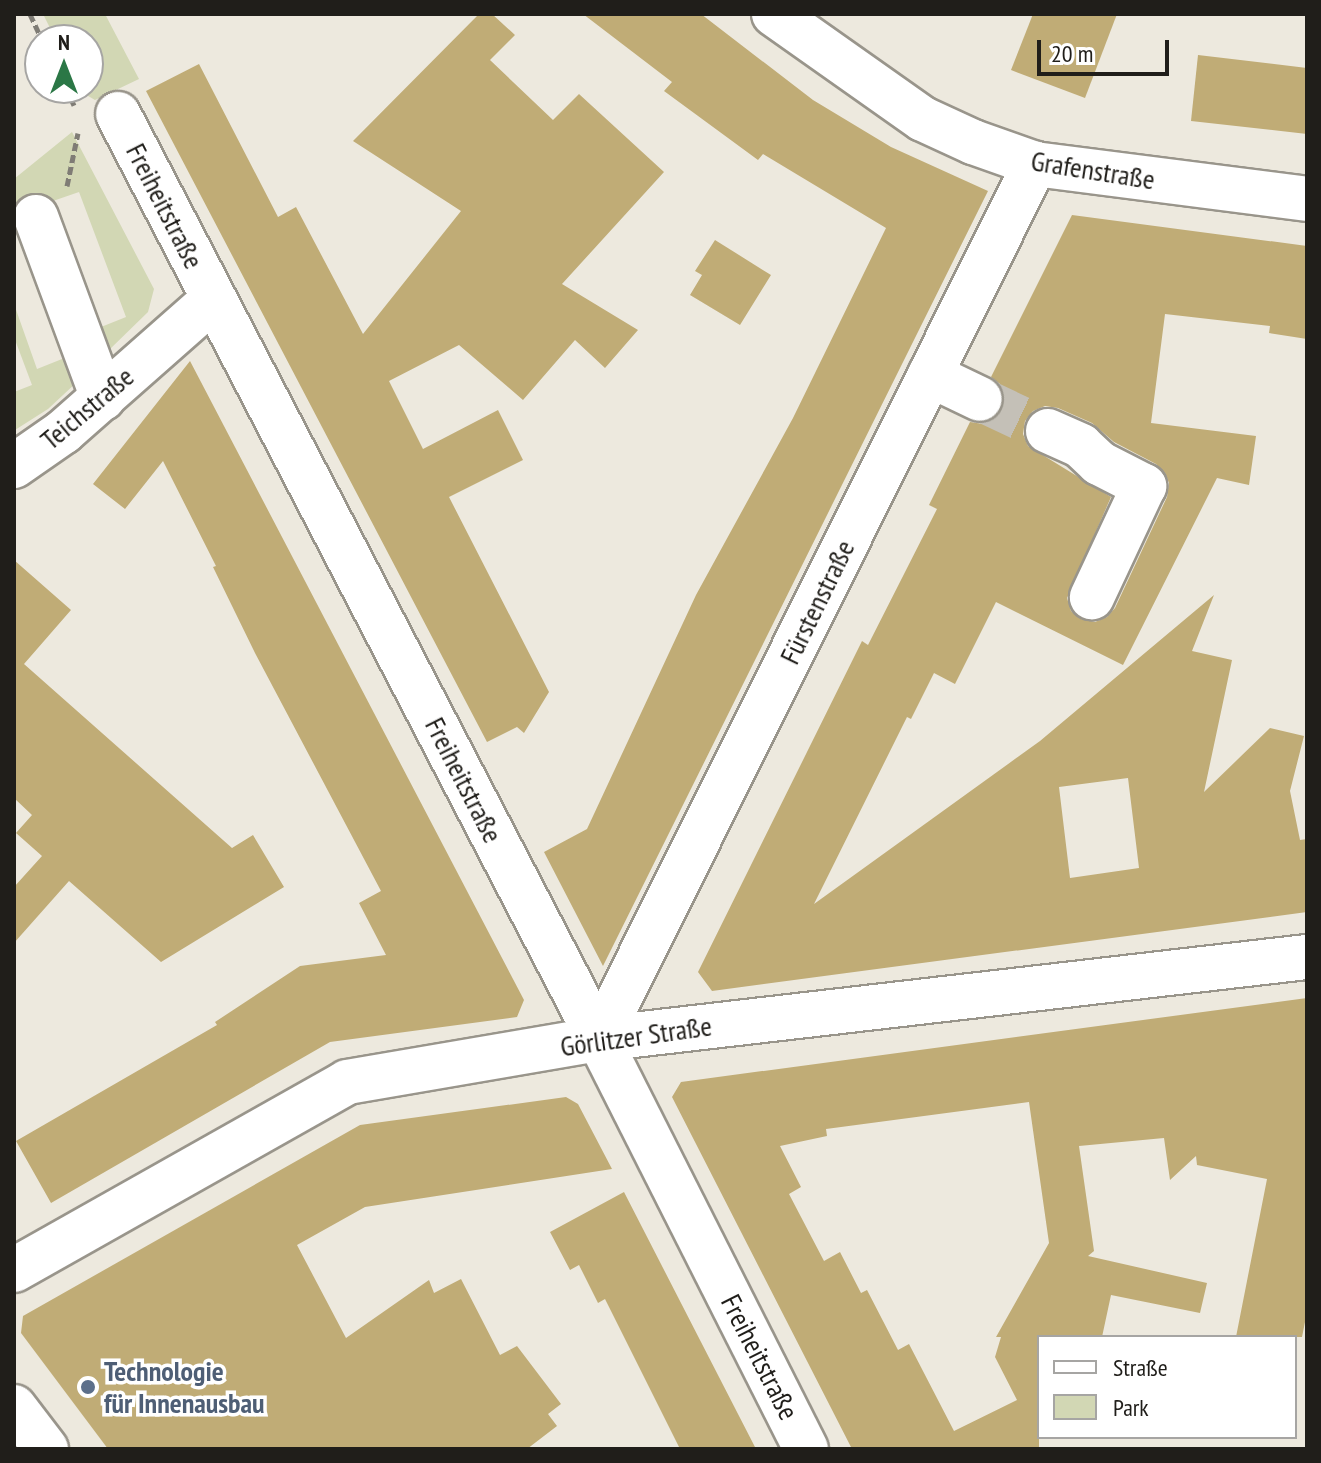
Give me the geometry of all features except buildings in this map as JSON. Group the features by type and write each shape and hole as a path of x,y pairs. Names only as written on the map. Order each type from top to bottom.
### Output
{"street":[{"name":"Grafenstraße","path":"774,14 923,119 973,142 1035,164 1307,199"},
{"name":"Freiheitstraße","path":"100,117 214,299 599,1039 806,1449"},
{"name":"Fürstenstraße","path":"599,1039 1035,164"},
{"path":"51,204 103,398"},
{"name":"Teichstraße","path":"14,466 63,432 157,346 214,299"},
{"path":"930,375 980,399"},
{"path":"1048,431 1081,446 1099,463 1144,486 1092,597"},
{"name":"Görlitzer Straße","path":"14,1270 347,1082 599,1039 1307,957"},
{"path":"14,1407 46,1449"}],"path":[{"path":"51,204 100,117"}],"green space":[{"path":"43,14 105,14 139,79 104,96 104,24 48,24"},
{"path":"72,132 154,289 148,312 108,351 96,329 126,317 79,192 50,202 47,195 14,208 14,179"},
{"path":"14,304 37,369 67,357 77,382 48,409 15,430 14,392 32,385 14,337"}],"tunnel":[{"path":"980,399 1048,431"}],"place":[{"name":"Technologie für Innenausbau","path":"88,1387"}]}
